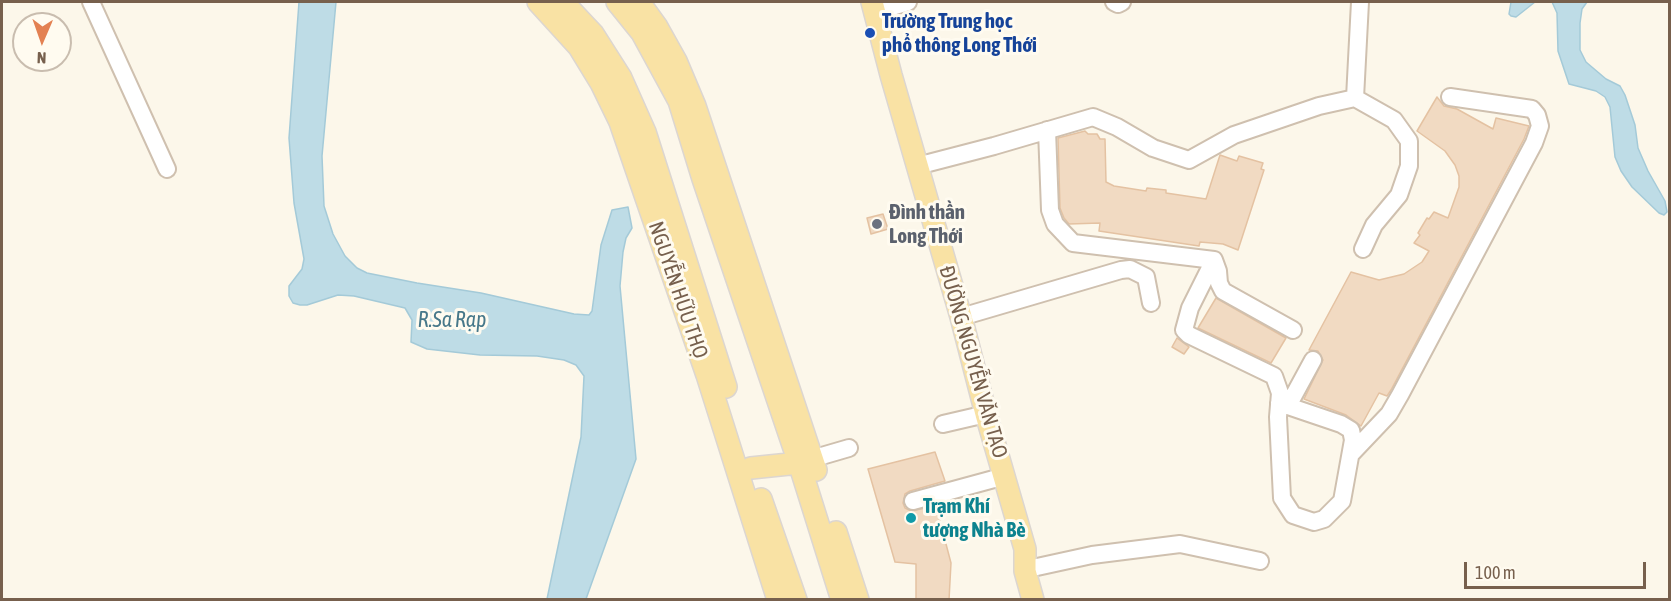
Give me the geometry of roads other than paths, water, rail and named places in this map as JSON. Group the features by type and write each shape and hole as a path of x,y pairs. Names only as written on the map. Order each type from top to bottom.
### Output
{"main road":[{"name":"NGUYỄN HỮU THỌ","path":"538,2 579,47 606,92 620,122 681,272 796,600"},
{"name":"NGUYỄN HỮU THỌ","path":"563,2 593,34 621,78 645,132 681,272 778,600"},
{"path":"617,2 642,33 679,102 706,190 781,387"},
{"path":"639,2 657,27 676,61 695,106 781,387 858,600"},
{"name":"ĐƯỜNG NGUYỄN VĂN TẠO","path":"873,7 1025,549 1025,571 1033,600"},
{"path":"751,468 806,461"},
{"path":"806,461 842,600"},
{"name":"ĐƯỜNG NGUYỄN VĂN TẠO","path":"1025,549 1037,567 1046,600"}],"street":[{"path":"91,2 167,170"},
{"path":"873,7 908,2"},
{"path":"1114,2 1118,4 1122,2"},
{"path":"1355,98 1360,2"},
{"path":"1351,454 1389,414 1400,395 1534,142 1540,126 1537,115 1532,109 1450,97"},
{"path":"917,166 1093,117 1117,127 1153,148 1189,160 1234,135 1319,106 1355,98 1394,120 1409,141 1409,166 1399,195 1374,225 1363,249"},
{"path":"1047,130 1050,210 1055,224 1073,243 1214,260"},
{"path":"1214,260 1190,308 1184,330 1274,376 1284,405"},
{"path":"1214,260 1223,291 1293,330"},
{"path":"961,317 1130,269 1146,277 1151,303"},
{"path":"1284,405 1341,424 1351,430 1353,440 1342,501 1324,519 1314,522 1293,515 1282,498 1278,417 1284,405 1313,360"},
{"path":"943,424 986,414"},
{"path":"806,461 849,448"},
{"path":"913,501 1005,476"},
{"path":"1037,567 1092,555 1180,544 1260,561"}],"water":[{"name":"R.Sa Rạp","path":"299,2 336,2 322,156 324,206 333,234 345,256 357,268 367,273 481,293 574,314 589,315 592,311 601,245 612,210 628,207 632,228 626,238 623,252 620,286 636,459 586,599 547,599 581,437 584,376 576,365 564,360 537,356 480,355 427,349 411,342 412,320 405,308 354,296 338,295 300,305 293,303 289,296 289,286 302,269 304,259 294,203 289,138"},
{"path":"1511,2 1535,2 1516,17 1509,14"},
{"path":"1552,2 1587,2 1582,9 1580,50 1586,62 1606,79 1620,86 1625,95 1635,125 1638,148 1665,201 1667,212 1664,215 1632,187 1621,171 1615,157 1610,107 1605,97 1596,91 1569,84 1558,51 1557,13"}],"place":[{"name":"Trường Trung học phổ thông Long Thới","path":"870,33"},
{"name":"Đình thần Long Thới","path":"877,224"},
{"name":"Trạm Khí tượng Nhà Bè","path":"911,518"}]}
